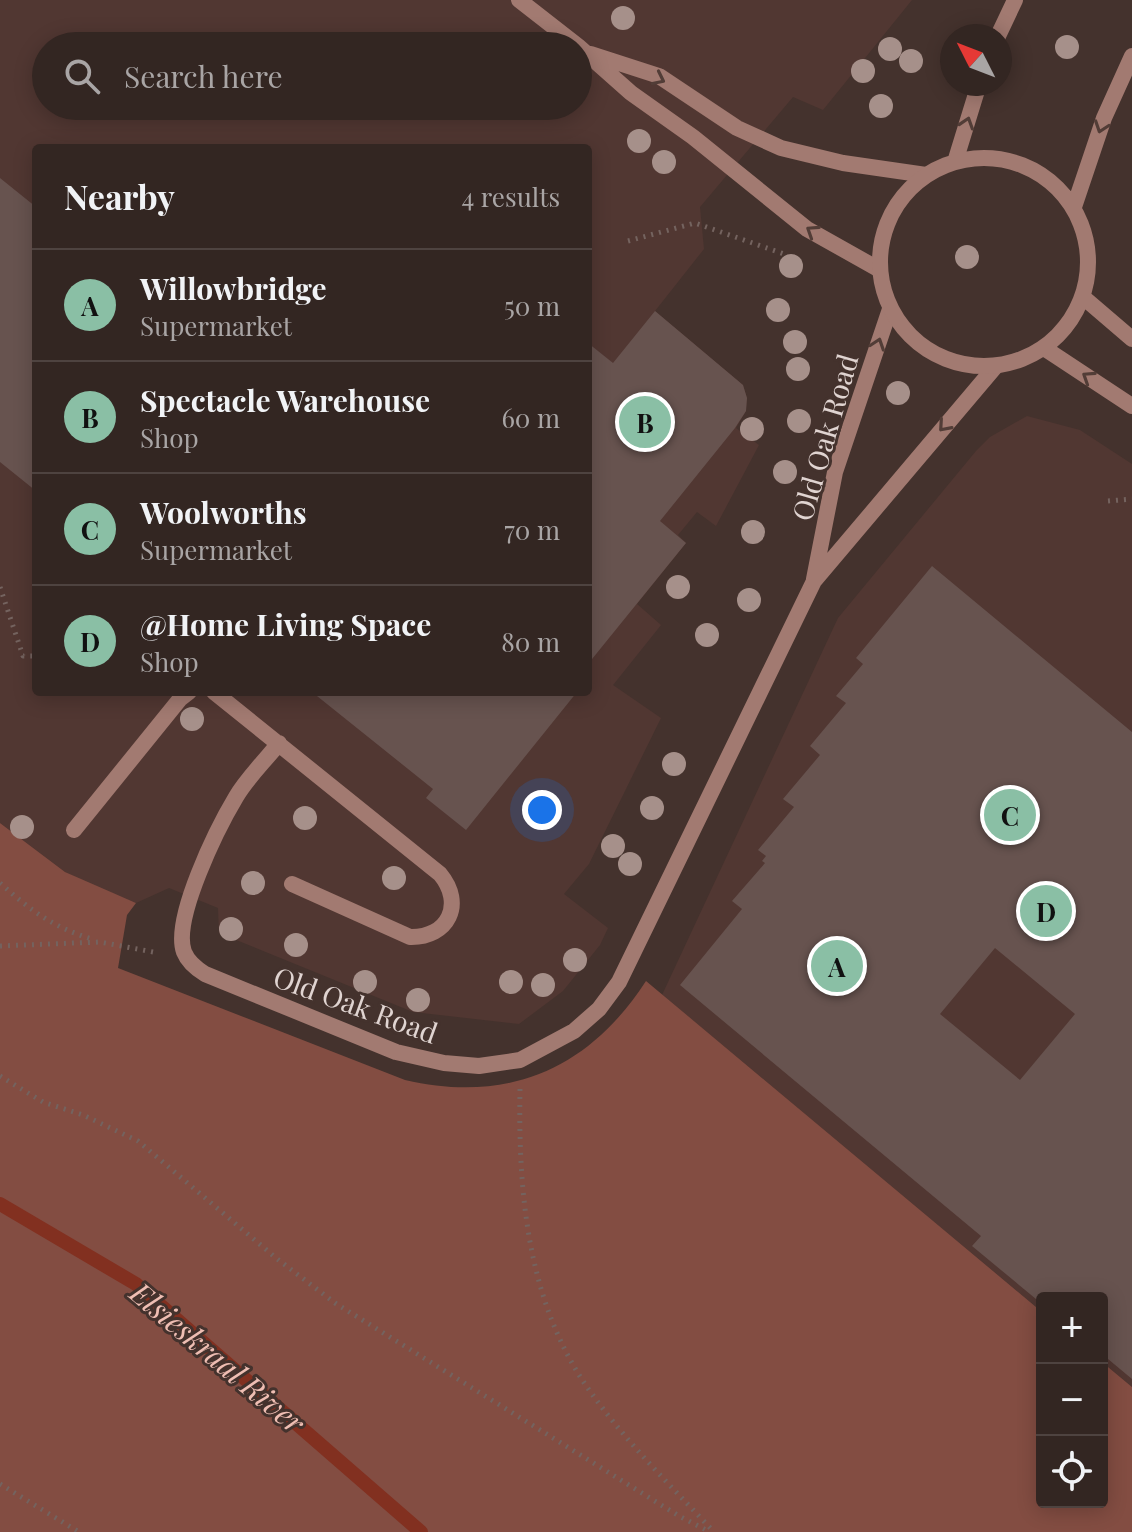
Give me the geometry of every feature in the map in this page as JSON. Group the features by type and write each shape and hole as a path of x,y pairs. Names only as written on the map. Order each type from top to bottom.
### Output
{"street":[{"path":"519,0 560,32"},
{"path":"1004,24 1015,0"},
{"path":"592,52 659,76 737,128 781,148 843,163 926,175"},
{"path":"1074,207 1104,118 1132,56"},
{"path":"592,58 631,93 693,137 807,229 880,270"},
{"path":"955,162 975,96"},
{"path":"988,157 1022,164 1051,181 1074,207 1086,235 1089,266 1083,297 1068,326 1044,348 1021,361 995,367 963,365 933,354 908,335 890,309 880,270 883,233 899,200 926,175 955,162 988,157"},
{"path":"1083,297 1132,339"},
{"name":"Old Oak Road","path":"814,581 835,472 890,309"},
{"path":"1044,348 1132,406"},
{"name":"Old Oak Road","path":"279,743 237,795 206,858 184,912 182,941 189,960 205,974 396,1052 444,1063 479,1066 520,1060 574,1031 599,1009 619,982 814,581 995,367"},
{"path":"74,830 184,696"},
{"path":"219,696 440,874 449,885 453,898 446,923 436,932 423,937 410,937 292,884"}],"path":[{"path":"628,241 695,223 792,256"},
{"path":"1108,501 1132,499"},
{"path":"0,587 23,656 32,656"},
{"path":"0,883 31,911 55,925 100,942"},
{"path":"0,946 100,942 156,954"},
{"path":"520,1060 519,1133 524,1210 536,1274 559,1336 590,1393 712,1532"},
{"path":"0,1076 43,1102 83,1115 138,1141 276,1258 335,1303 679,1516 712,1532"},
{"path":"0,1484 79,1532"}],"shaded area":[{"path":"0,0 912,0 823,110 793,97 700,207 704,249 655,311 743,385 747,398 746,411 736,428 759,445 716,526 697,512 678,535 686,543 637,604 661,625 613,685 661,718 589,864 564,894 608,928 600,945 563,991 519,1024 413,1012 219,933 218,908 169,888 136,903 65,872 0,823"},
{"path":"1027,416 1080,430 1132,464 1132,1387 1108,1367 1108,1292 1036,1292 1036,1307 662,995 838,618 990,437"},
{"path":"0,823 65,872 136,903 127,915 118,968 405,1080 478,1087 511,1082 543,1072 572,1057 599,1037 624,1012 646,981 1036,1307 1036,1508 1108,1508 1108,1367 1132,1387 1132,1532 0,1532"}],"building":[{"path":"0,178 32,204 32,488 0,462"},
{"path":"655,311 743,385 747,398 746,411 735,428 660,521 686,543 592,659 592,346 613,363"},
{"path":"932,566 1132,732 1132,1379 1108,1359 1108,1292 1036,1292 1036,1299 972,1246 981,1236 680,985 742,909 732,901 765,863 762,861 766,856 758,850 794,807 783,799 820,755 810,746 846,703 836,696 863,664 856,658","holes":["995,948 1075,1014 1020,1080 940,1014"]},
{"path":"317,696 574,696 466,830 426,798 433,789"}],"waterway":[{"name":"Elsieskraal River","path":"0,1204 136,1284 421,1532"}],"place":[{"name":"Spectacle Warehouse","path":"645,422"},
{"name":"Woolworths","path":"1010,815"},
{"name":"@Home Living Space","path":"1046,911"},
{"name":"Willowbridge","path":"837,966"}]}
